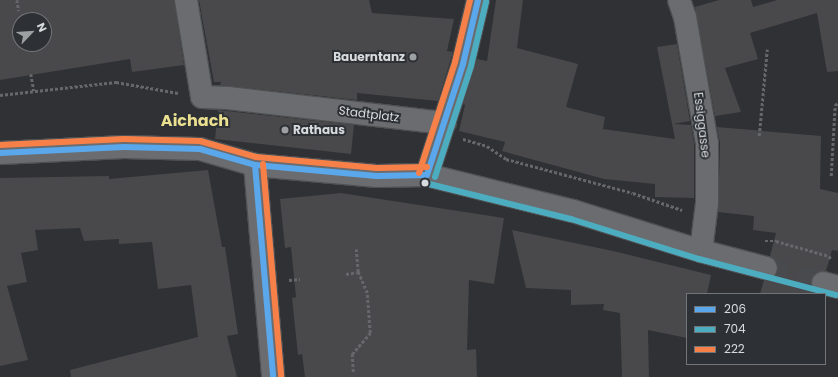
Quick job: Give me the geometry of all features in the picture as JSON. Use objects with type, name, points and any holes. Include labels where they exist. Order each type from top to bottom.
[{"type":"street","points":[[186,0],[202,97]]},
{"type":"street","points":[[427,175],[443,128],[478,0]]},
{"type":"street","name":"Essiggasse","points":[[679,0],[685,17],[707,143],[706,213],[701,251]]},
{"type":"street","name":"Stadtplatz","points":[[202,97],[443,128]]},
{"type":"street","points":[[0,153],[124,147],[200,149],[255,165],[377,176],[427,175],[573,211],[701,251],[766,268]]},
{"type":"street","points":[[255,165],[273,377]]},
{"type":"path","points":[[17,0],[20,11]]},
{"type":"path","points":[[759,136],[767,49]]},
{"type":"path","points":[[31,74],[34,91]]},
{"type":"path","points":[[0,95],[116,82],[202,97]]},
{"type":"path","points":[[831,176],[836,105],[838,103]]},
{"type":"path","points":[[443,128],[487,146],[506,159],[633,193],[676,209],[706,213]]},
{"type":"path","points":[[737,260],[756,242],[776,241],[829,256],[834,265]]},
{"type":"path","points":[[353,372],[352,354],[370,333],[366,294],[358,272],[356,249]]},
{"type":"path","points":[[346,274],[358,272]]},
{"type":"building","points":[[0,0],[174,0],[184,65],[132,72],[130,59],[0,80]]},
{"type":"building","points":[[199,0],[369,0],[372,13],[454,19],[447,51],[453,52],[438,101],[357,93],[357,100],[220,85],[221,82],[214,82]]},
{"type":"building","points":[[496,0],[523,0],[517,48],[578,64],[566,107],[605,117],[603,129],[675,139],[657,47],[677,44],[690,121],[673,124],[691,125],[694,144],[694,198],[655,197],[655,184],[604,179],[502,151],[505,142],[459,131],[465,105],[463,104],[477,59],[487,61]]},
{"type":"building","points":[[719,0],[751,0],[753,7],[777,0],[838,0],[838,71],[827,72],[817,13],[750,33],[758,59],[725,68],[741,112],[715,116],[695,7]]},
{"type":"building","name":"Rathaus","points":[[218,110],[354,125],[351,154],[215,139]]},
{"type":"building","points":[[717,127],[821,136],[820,189],[838,193],[838,251],[832,250],[826,271],[819,271],[811,279],[811,287],[817,293],[760,293],[764,280],[775,277],[778,272],[778,264],[770,256],[776,233],[753,230],[754,216],[718,212],[720,143]]},
{"type":"building","points":[[208,170],[222,247],[225,247],[238,334],[227,336],[237,377],[71,377],[70,370],[198,337],[191,285],[158,289],[152,242],[119,244],[119,239],[84,241],[80,228],[35,230],[38,250],[21,253],[27,282],[7,286],[28,360],[0,366],[0,178],[109,176],[109,179]]},
{"type":"building","points":[[341,193],[504,218],[494,284],[469,280],[467,350],[476,349],[477,377],[305,377],[302,354],[298,355],[292,298],[296,297],[291,247],[285,248],[280,199]]},
{"type":"building","points":[[512,230],[613,251],[711,275],[707,293],[686,293],[686,338],[648,330],[649,377],[622,377],[620,313],[603,310],[604,304],[571,305],[571,290],[526,288]]},
{"type":"tunnel","points":[[766,268],[823,283]]},
{"type":"transit line","name":"222","points":[[419,173],[455,62],[470,0]]},
{"type":"transit line","name":"206","points":[[427,175],[463,64],[478,0]]},
{"type":"transit line","name":"704","points":[[435,177],[471,66],[486,2]]},
{"type":"transit line","name":"222","points":[[0,145],[124,139],[200,141],[256,157],[377,168],[427,167]]},
{"type":"transit line","name":"206","points":[[0,153],[124,147],[200,149],[255,165],[377,176],[427,175]]},
{"type":"transit line","name":"222","points":[[263,164],[281,376]]},
{"type":"transit line","name":"206","points":[[255,165],[273,377]]},
{"type":"transit line","name":"704","points":[[425,183],[571,219],[699,259],[836,295]]},
{"type":"place","name":"Bauerntanz","points":[[413,57]]},
{"type":"place","name":"Rathaus","points":[[285,130]]},
{"type":"district","name":"Aichach","points":[[195,121]]}]
